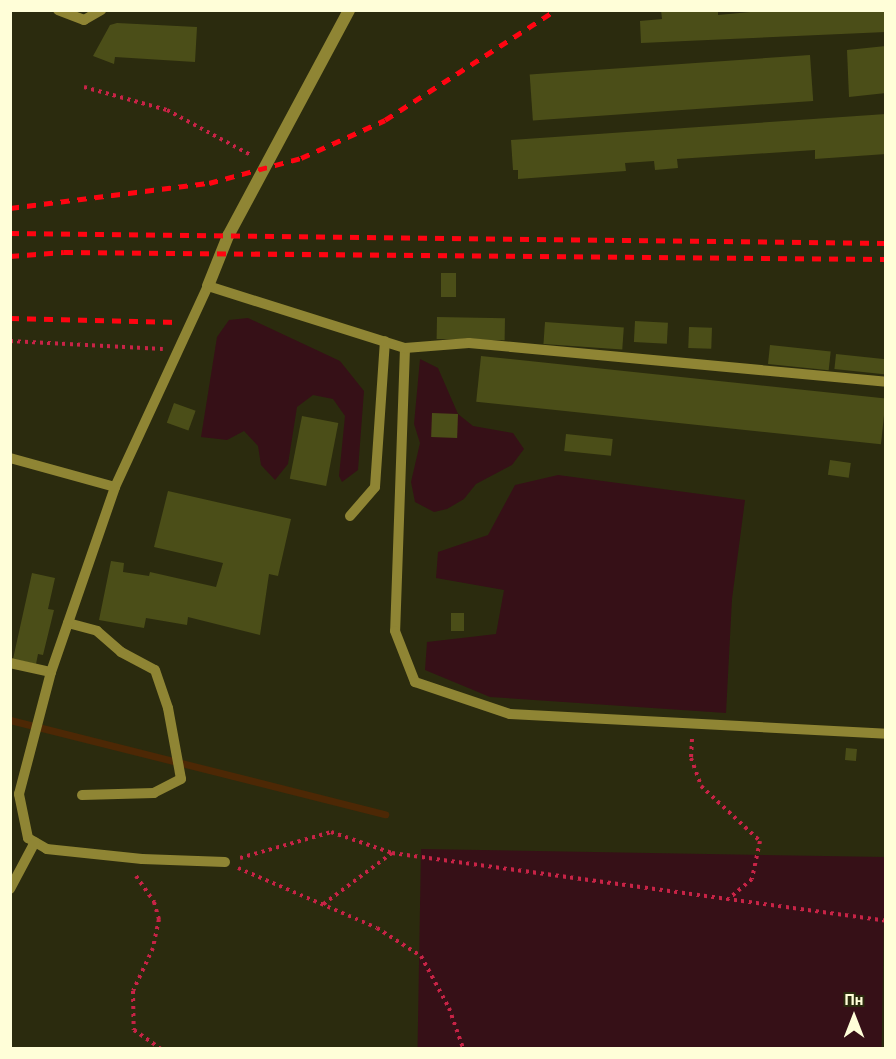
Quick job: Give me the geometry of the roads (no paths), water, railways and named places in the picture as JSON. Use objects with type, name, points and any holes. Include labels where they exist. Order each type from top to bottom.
[{"type":"street","points":[[208,286],[219,254],[349,10]]},
{"type":"lane","points":[[58,10],[84,20],[101,10]]},
{"type":"lane","points":[[225,862],[131,858],[47,849],[28,837],[20,794],[51,672],[115,487],[208,286],[405,348],[469,343],[885,382]]},
{"type":"lane","points":[[350,516],[375,487],[385,341]]},
{"type":"lane","points":[[405,348],[395,631],[415,682],[510,714],[885,734]]},
{"type":"lane","points":[[10,458],[115,487]]},
{"type":"lane","points":[[68,623],[97,631],[121,652],[155,670],[168,708],[182,779],[154,793],[82,795]]},
{"type":"lane","points":[[10,663],[51,672]]},
{"type":"lane","points":[[10,889],[35,842]]},
{"type":"waterway","points":[[10,720],[385,814]]},
{"type":"railway","points":[[10,208],[209,183],[301,158],[385,120],[556,10]]},
{"type":"railway","points":[[10,233],[886,243]]},
{"type":"railway","points":[[10,256],[64,252],[886,259]]},
{"type":"railway","points":[[10,318],[178,322]]}]
